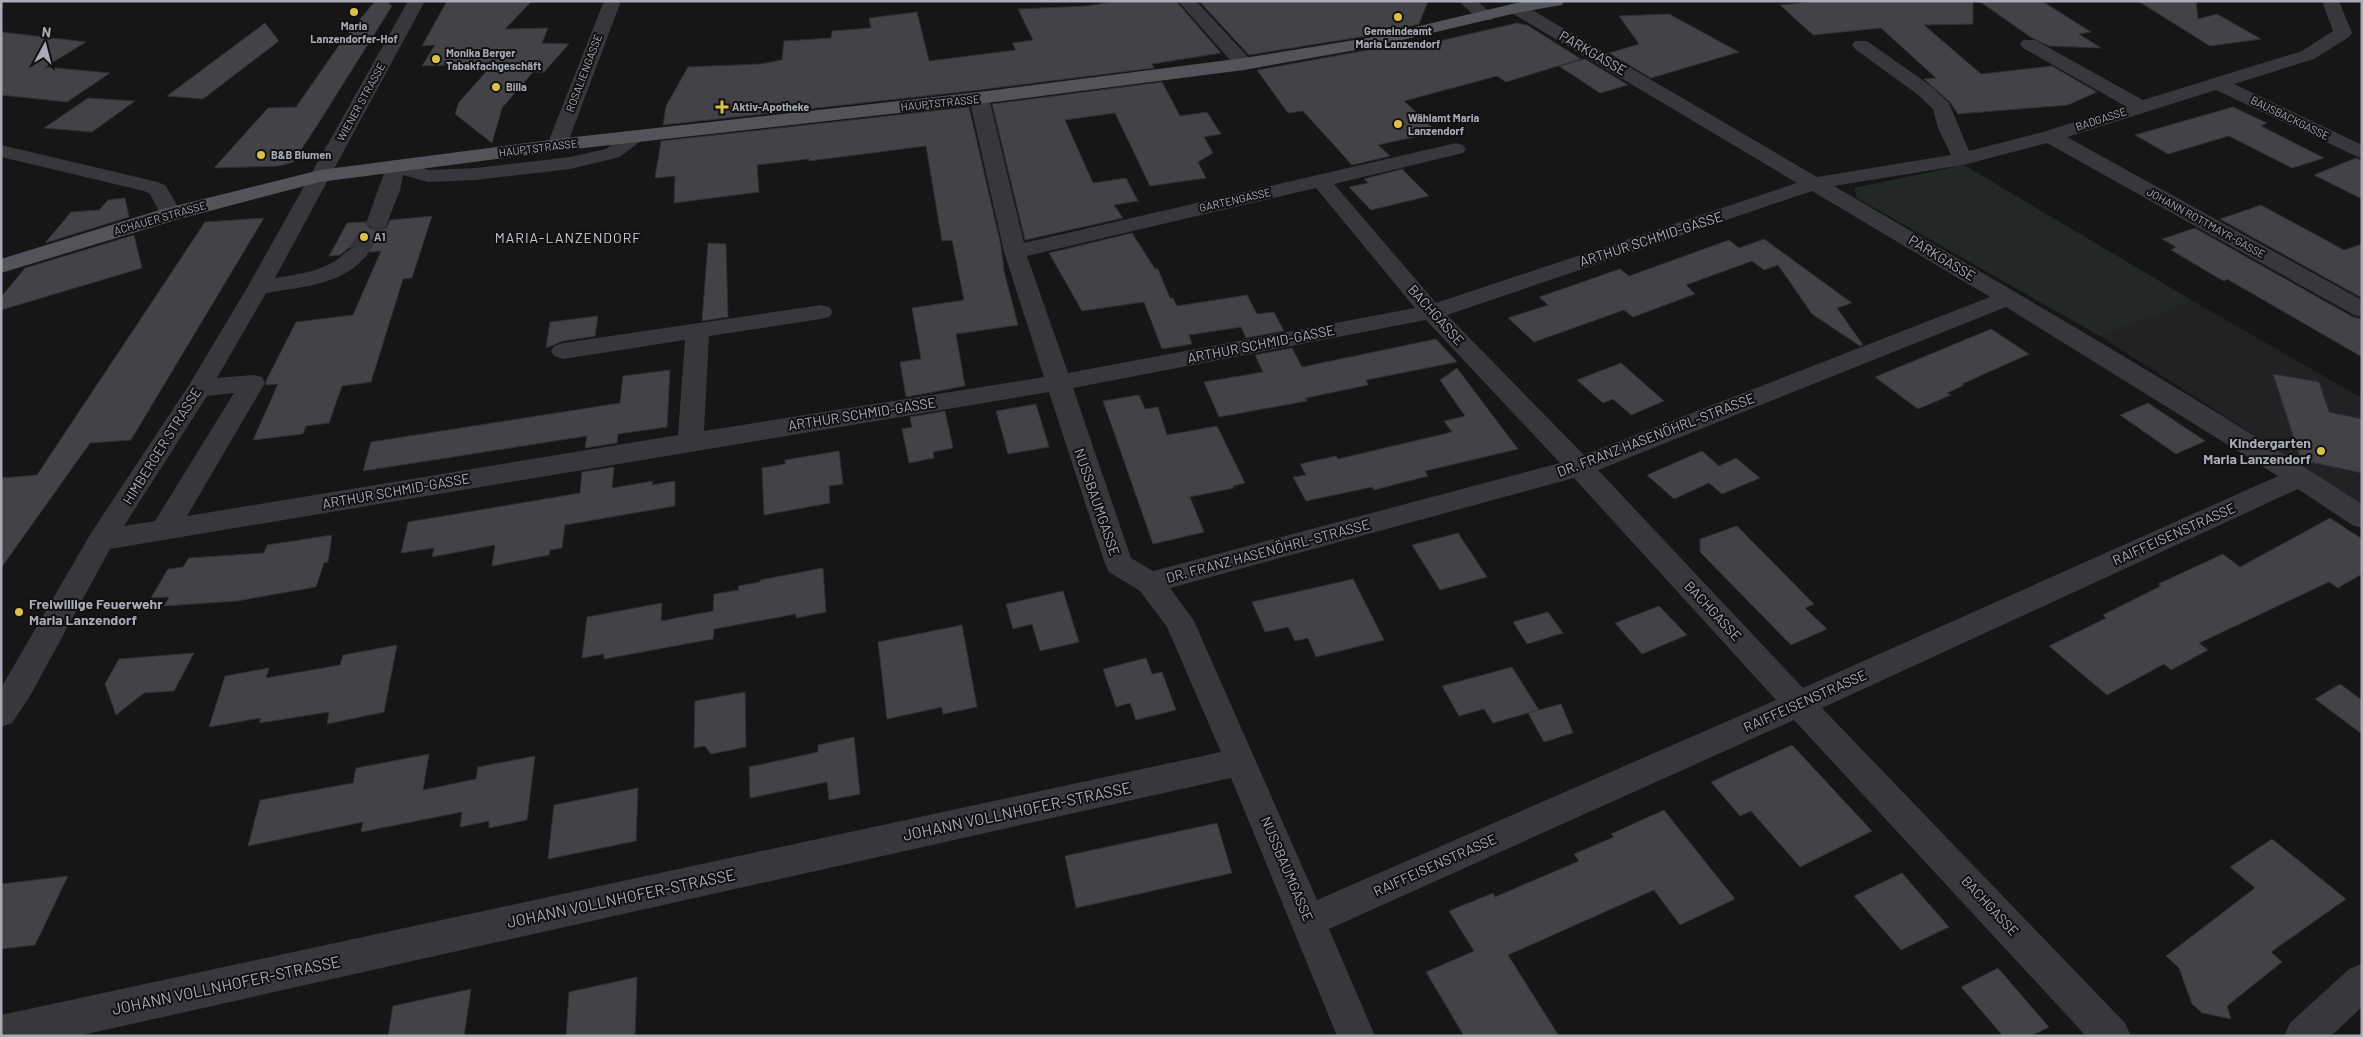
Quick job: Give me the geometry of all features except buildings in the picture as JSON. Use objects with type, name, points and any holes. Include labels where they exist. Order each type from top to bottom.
[{"type":"main road","name":"HAUPTSTRASSE","points":[[320,176],[556,145],[979,98],[1244,64],[1373,42],[1516,8],[1556,1]]},
{"type":"main road","name":"ACHAUER STRASSE","points":[[1,266],[171,214],[320,176]]},
{"type":"street","name":"WIENER STRASSE","points":[[320,176],[417,1]]},
{"type":"street","name":"ROSALIENGASSE","points":[[556,145],[613,1]]},
{"type":"street","points":[[1186,1],[1244,64]]},
{"type":"street","points":[[1466,1],[1486,16]]},
{"type":"street","points":[[2330,1],[2343,33],[2362,38]]},
{"type":"street","name":"PARKGASSE","points":[[1516,8],[1816,183],[2008,298],[2300,477],[2362,518]]},
{"type":"street","name":"BADGASSE","points":[[1816,183],[1963,159],[2050,136],[2139,106],[2219,84],[2308,55],[2343,33]]},
{"type":"street","points":[[2029,44],[2139,106]]},
{"type":"street","points":[[1862,45],[1924,90],[1942,107],[1948,128],[1963,159]]},
{"type":"street","name":"BAUSBACKGASSE","points":[[2219,84],[2362,154]]},
{"type":"street","name":"NUSSBAUMGASSE","points":[[979,98],[1015,252],[1057,383],[1119,564],[1150,583],[1179,621],[1309,921],[1356,1036]]},
{"type":"street","name":"JOHANN ROTTMAYR-GASSE","points":[[2050,136],[2362,310]]},
{"type":"street","points":[[378,221],[390,190],[394,166],[428,176],[476,174],[570,163],[613,153],[636,137]]},
{"type":"street","name":"GARTENGASSE","points":[[1015,252],[1456,149]]},
{"type":"street","points":[[1,151],[151,186],[159,190],[171,214]]},
{"type":"street","name":"HIMBERGER STRASSE","points":[[1,714],[19,687],[102,540],[199,388],[258,288],[320,176]]},
{"type":"street","name":"BACHGASSE","points":[[1320,180],[1431,312],[1580,467],[2112,1036]]},
{"type":"street","name":"ARTHUR SCHMID-GASSE","points":[[102,540],[1057,383],[1431,312],[1816,183]]},
{"type":"street","points":[[258,288],[330,273],[352,262],[358,253]]},
{"type":"street","name":"DR. FRANZ HASENÖHRL-STRASSE","points":[[1150,583],[1580,467],[2008,298]]},
{"type":"street","points":[[562,351],[822,312]]},
{"type":"street","points":[[690,442],[697,332]]},
{"type":"street","points":[[164,530],[253,383],[199,388]]},
{"type":"street","name":"RAIFFEISENSTRASSE","points":[[1309,921],[1800,704],[2300,477]]},
{"type":"street","name":"JOHANN VOLLNHOFER-STRASSE","points":[[1,1034],[1241,762]]},
{"type":"street","points":[[2303,1036],[2362,982]]},
{"type":"shaded area","points":[[1964,165],[2193,301],[2100,336],[1857,198],[1854,188]]},
{"type":"shaded area","name":"Kindergarten Maria Lanzendorf","points":[[2193,301],[2362,398],[2362,504],[2100,336]]},
{"type":"tunnel","points":[[357,253],[378,221]]},
{"type":"place","name":"Maria Lanzendorfer-Hof","points":[[354,12]]},
{"type":"place","name":"Gemeindeamt Maria Lanzendorf","points":[[1398,17]]},
{"type":"place","name":"Monika Berger Tabakfachgeschäft","points":[[436,59]]},
{"type":"place","name":"Billa","points":[[496,87]]},
{"type":"place","name":"Aktiv-Apotheke","points":[[722,107]]},
{"type":"place","name":"Wählamt Maria Lanzendorf","points":[[1398,124]]},
{"type":"place","name":"B&B Blumen","points":[[261,155]]},
{"type":"place","name":"A1","points":[[364,237]]},
{"type":"place","name":"Kindergarten Maria Lanzendorf","points":[[2321,451]]},
{"type":"place","name":"Freiwillige Feuerwehr Maria Lanzendorf","points":[[19,612]]},
{"type":"district","name":"MARIA-LANZENDORF","points":[[568,238]]}]
